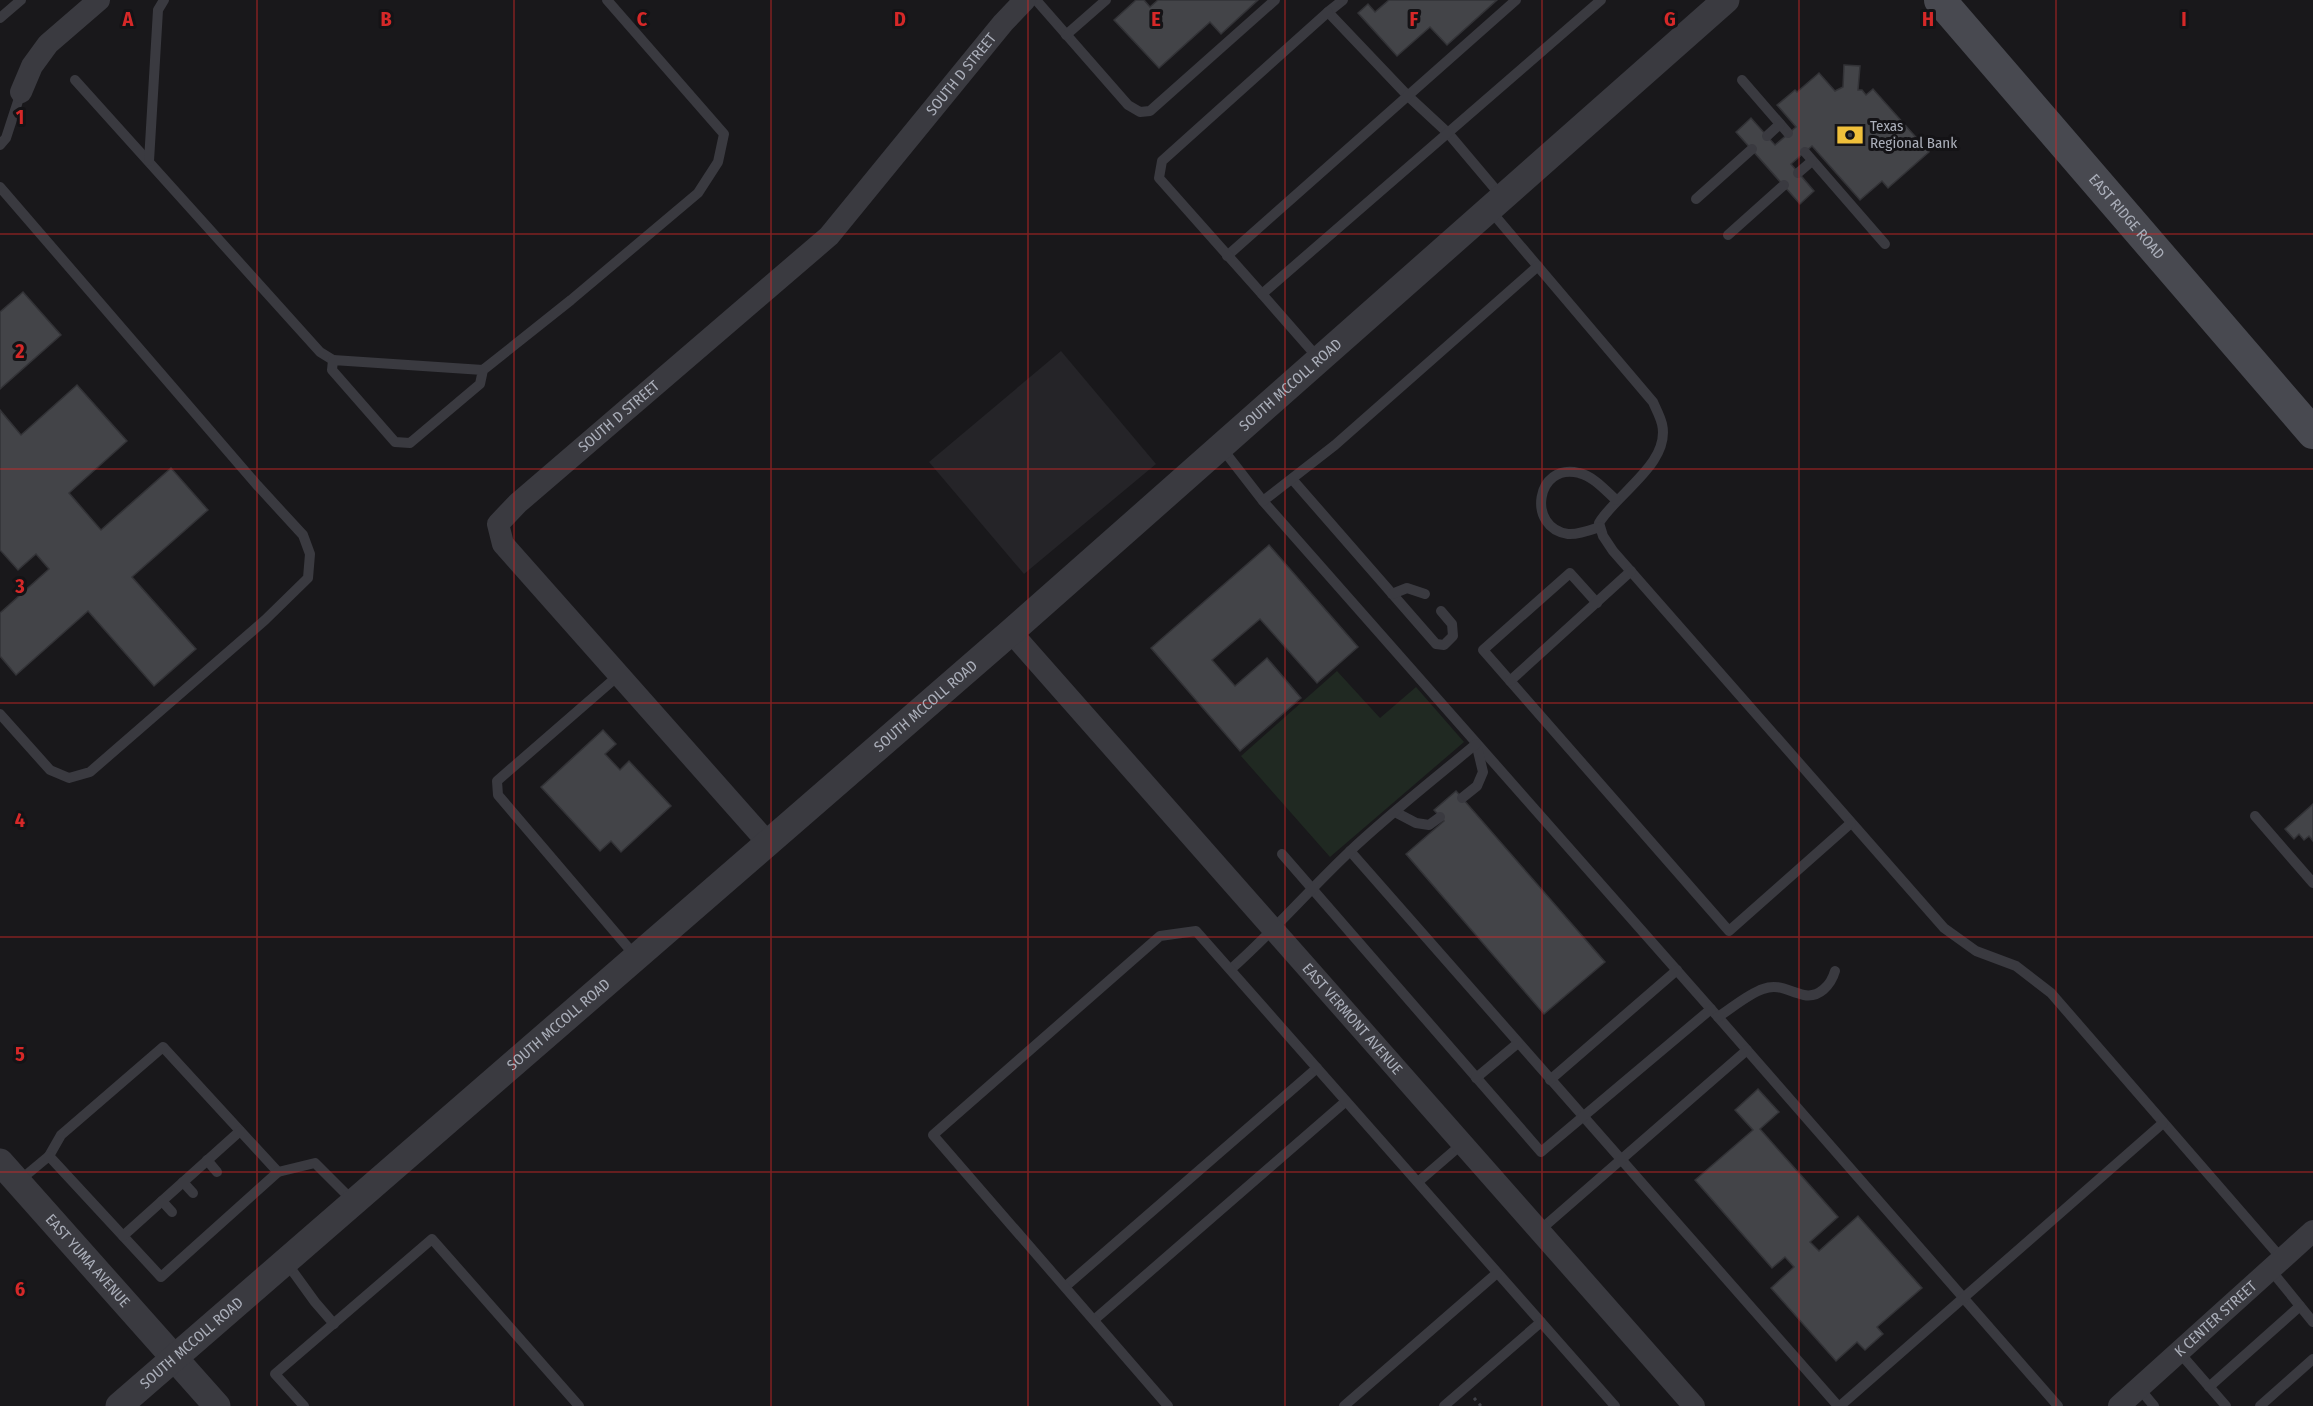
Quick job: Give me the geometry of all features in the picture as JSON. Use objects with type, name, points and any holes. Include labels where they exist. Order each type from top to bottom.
[{"type":"main road","name":"EAST RIDGE ROAD","points":[[1940,0],[2313,433]]},
{"type":"street","points":[[21,92],[32,66],[48,44],[99,0]]},
{"type":"street","name":"SOUTH D STREET","points":[[768,843],[503,544],[498,524],[518,503],[829,236],[1003,23],[1025,0]]},
{"type":"street","name":"SOUTH MCCOLL ROAD","points":[[119,1406],[176,1359],[1011,632],[1496,204],[1716,3]]},
{"type":"street","name":"EAST VERMONT AVENUE","points":[[1011,632],[1691,1405]]},
{"type":"street","name":"EAST YUMA AVENUE","points":[[0,1162],[218,1406]]},
{"type":"street","name":"K CENTER STREET","points":[[2119,1406],[2313,1231]]},
{"type":"lane","points":[[0,18],[21,0]]},
{"type":"lane","points":[[149,161],[158,10],[164,0]]},
{"type":"lane","points":[[333,360],[332,370],[395,442],[410,442],[480,384],[483,370],[572,300],[699,193],[718,162],[724,134],[607,0]]},
{"type":"lane","points":[[1036,0],[1128,105],[1140,112],[1150,111],[1275,0]]},
{"type":"lane","points":[[1066,35],[1106,0]]},
{"type":"lane","points":[[1319,359],[1159,178],[1162,161],[1343,0]]},
{"type":"lane","points":[[1227,256],[1516,0]]},
{"type":"lane","points":[[1262,294],[1601,0]]},
{"type":"lane","points":[[1328,12],[1407,95],[1448,133],[1538,266],[1653,402],[1662,423],[1663,438],[1658,453],[1649,468],[1607,509],[1599,523],[1602,536],[1944,928],[1976,951],[2016,966],[2051,993],[2163,1123],[2276,1264],[2300,1306],[2313,1322]]},
{"type":"lane","points":[[75,80],[320,352],[333,360],[483,370]]},
{"type":"lane","points":[[1742,81],[1788,133]]},
{"type":"lane","points":[[0,145],[6,138],[21,92]]},
{"type":"lane","points":[[1767,136],[1780,124]]},
{"type":"lane","points":[[1696,199],[1752,150]]},
{"type":"lane","points":[[1798,173],[1808,156],[1885,244]]},
{"type":"lane","points":[[1728,235],[1784,185]]},
{"type":"lane","points":[[0,187],[257,485],[303,535],[310,554],[308,578],[291,595],[90,772],[69,778],[50,770],[0,714]]},
{"type":"lane","points":[[1263,501],[1335,446],[1538,266]]},
{"type":"lane","points":[[1221,447],[1263,501],[2058,1406]]},
{"type":"lane","points":[[1600,527],[1568,534],[1552,527],[1542,514],[1540,498],[1545,485],[1554,476],[1566,472],[1581,473],[1616,500]]},
{"type":"lane","points":[[1292,478],[1436,644],[1444,645],[1453,636],[1452,624],[1441,611]]},
{"type":"lane","points":[[1510,681],[1631,571]]},
{"type":"lane","points":[[1597,603],[1570,573],[1483,650],[1729,931],[1851,823]]},
{"type":"lane","points":[[1392,594],[1407,588],[1425,594]]},
{"type":"lane","points":[[619,675],[497,781],[498,795],[637,958]]},
{"type":"lane","points":[[1462,798],[1476,786],[1483,772],[1476,744]]},
{"type":"lane","points":[[1231,969],[1254,949],[1272,928],[1350,851],[1476,744]]},
{"type":"lane","points":[[1395,812],[1416,823],[1429,825],[1440,817]]},
{"type":"lane","points":[[2255,816],[2313,883]]},
{"type":"lane","points":[[1350,851],[1621,1162],[1839,1406],[2163,1123]]},
{"type":"lane","points":[[1282,854],[1541,1152],[1715,1013],[1762,989],[1776,986],[1805,996],[1818,993],[1828,986],[1835,971]]},
{"type":"lane","points":[[1168,1406],[933,1135],[1160,936],[1196,931],[1615,1406]]},
{"type":"lane","points":[[1550,1080],[1677,970]]},
{"type":"lane","points":[[1476,1077],[1518,1043]]},
{"type":"lane","points":[[18,1182],[49,1156],[61,1135],[163,1047],[278,1172]]},
{"type":"lane","points":[[1539,1231],[1747,1050]]},
{"type":"lane","points":[[1066,1286],[1317,1068]]},
{"type":"lane","points":[[1094,1320],[1345,1102]]},
{"type":"lane","points":[[123,1236],[240,1131]]},
{"type":"lane","points":[[1418,1182],[1462,1144]]},
{"type":"lane","points":[[49,1156],[161,1277],[199,1243],[217,1220],[240,1198],[278,1172],[315,1163],[355,1203]]},
{"type":"lane","points":[[207,1160],[217,1172]]},
{"type":"lane","points":[[183,1182],[193,1193]]},
{"type":"lane","points":[[162,1201],[172,1212]]},
{"type":"lane","points":[[192,1234],[199,1243]]},
{"type":"lane","points":[[304,1406],[276,1374],[432,1239],[579,1406]]},
{"type":"lane","points":[[286,1262],[334,1324]]},
{"type":"lane","points":[[1344,1406],[1497,1273]]},
{"type":"lane","points":[[2210,1387],[2300,1306]]},
{"type":"lane","points":[[1444,1406],[1541,1322]]},
{"type":"lane","points":[[2179,1352],[2226,1406]]},
{"type":"lane","points":[[2260,1406],[2313,1359]]},
{"type":"lane","points":[[2139,1388],[2154,1406]]},
{"type":"shaded area","points":[[1061,351],[1156,464],[1024,574],[929,462]]},
{"type":"shaded area","points":[[1337,671],[1380,718],[1416,687],[1464,742],[1330,857],[1241,756]]},
{"type":"building","points":[[1136,0],[1144,0],[1150,7],[1158,0],[1258,0],[1221,34],[1210,22],[1159,68],[1114,20]]},
{"type":"building","points":[[1389,0],[1497,0],[1447,45],[1430,27],[1397,56],[1358,13],[1368,4],[1375,12]]},
{"type":"building","name":"Texas Regional Bank","points":[[1844,65],[1860,66],[1858,90],[1862,90],[1866,95],[1873,89],[1929,152],[1888,188],[1882,181],[1860,200],[1812,146],[1791,164],[1814,191],[1800,204],[1736,132],[1751,118],[1775,145],[1796,127],[1777,105],[1819,73],[1835,91],[1843,87]]},
{"type":"building","points":[[23,292],[61,335],[0,389],[0,312]]},
{"type":"building","points":[[77,385],[127,441],[69,493],[101,530],[171,468],[208,510],[132,577],[196,649],[154,686],[88,611],[16,675],[0,656],[0,613],[49,569],[36,554],[18,570],[0,550],[0,410],[21,435]]},
{"type":"building","points":[[1269,545],[1358,647],[1317,683],[1260,619],[1212,660],[1235,686],[1267,658],[1301,698],[1240,751],[1151,648]]},
{"type":"building","points":[[603,730],[616,744],[605,754],[620,770],[629,761],[671,806],[621,852],[611,841],[600,851],[541,787]]},
{"type":"building","points":[[1456,791],[1605,962],[1544,1014],[1406,854],[1444,821],[1434,810]]},
{"type":"building","points":[[2313,804],[2313,841],[2309,836],[2304,840],[2299,834],[2294,839],[2285,829]]},
{"type":"building","points":[[1758,1089],[1779,1112],[1760,1129],[1838,1217],[1810,1242],[1819,1251],[1858,1216],[1922,1288],[1877,1327],[1883,1334],[1865,1350],[1857,1342],[1836,1361],[1771,1288],[1794,1267],[1785,1257],[1772,1268],[1695,1180],[1753,1130],[1735,1110]]},
{"type":"place","name":"Texas Regional Bank","points":[[1850,135]]}]
